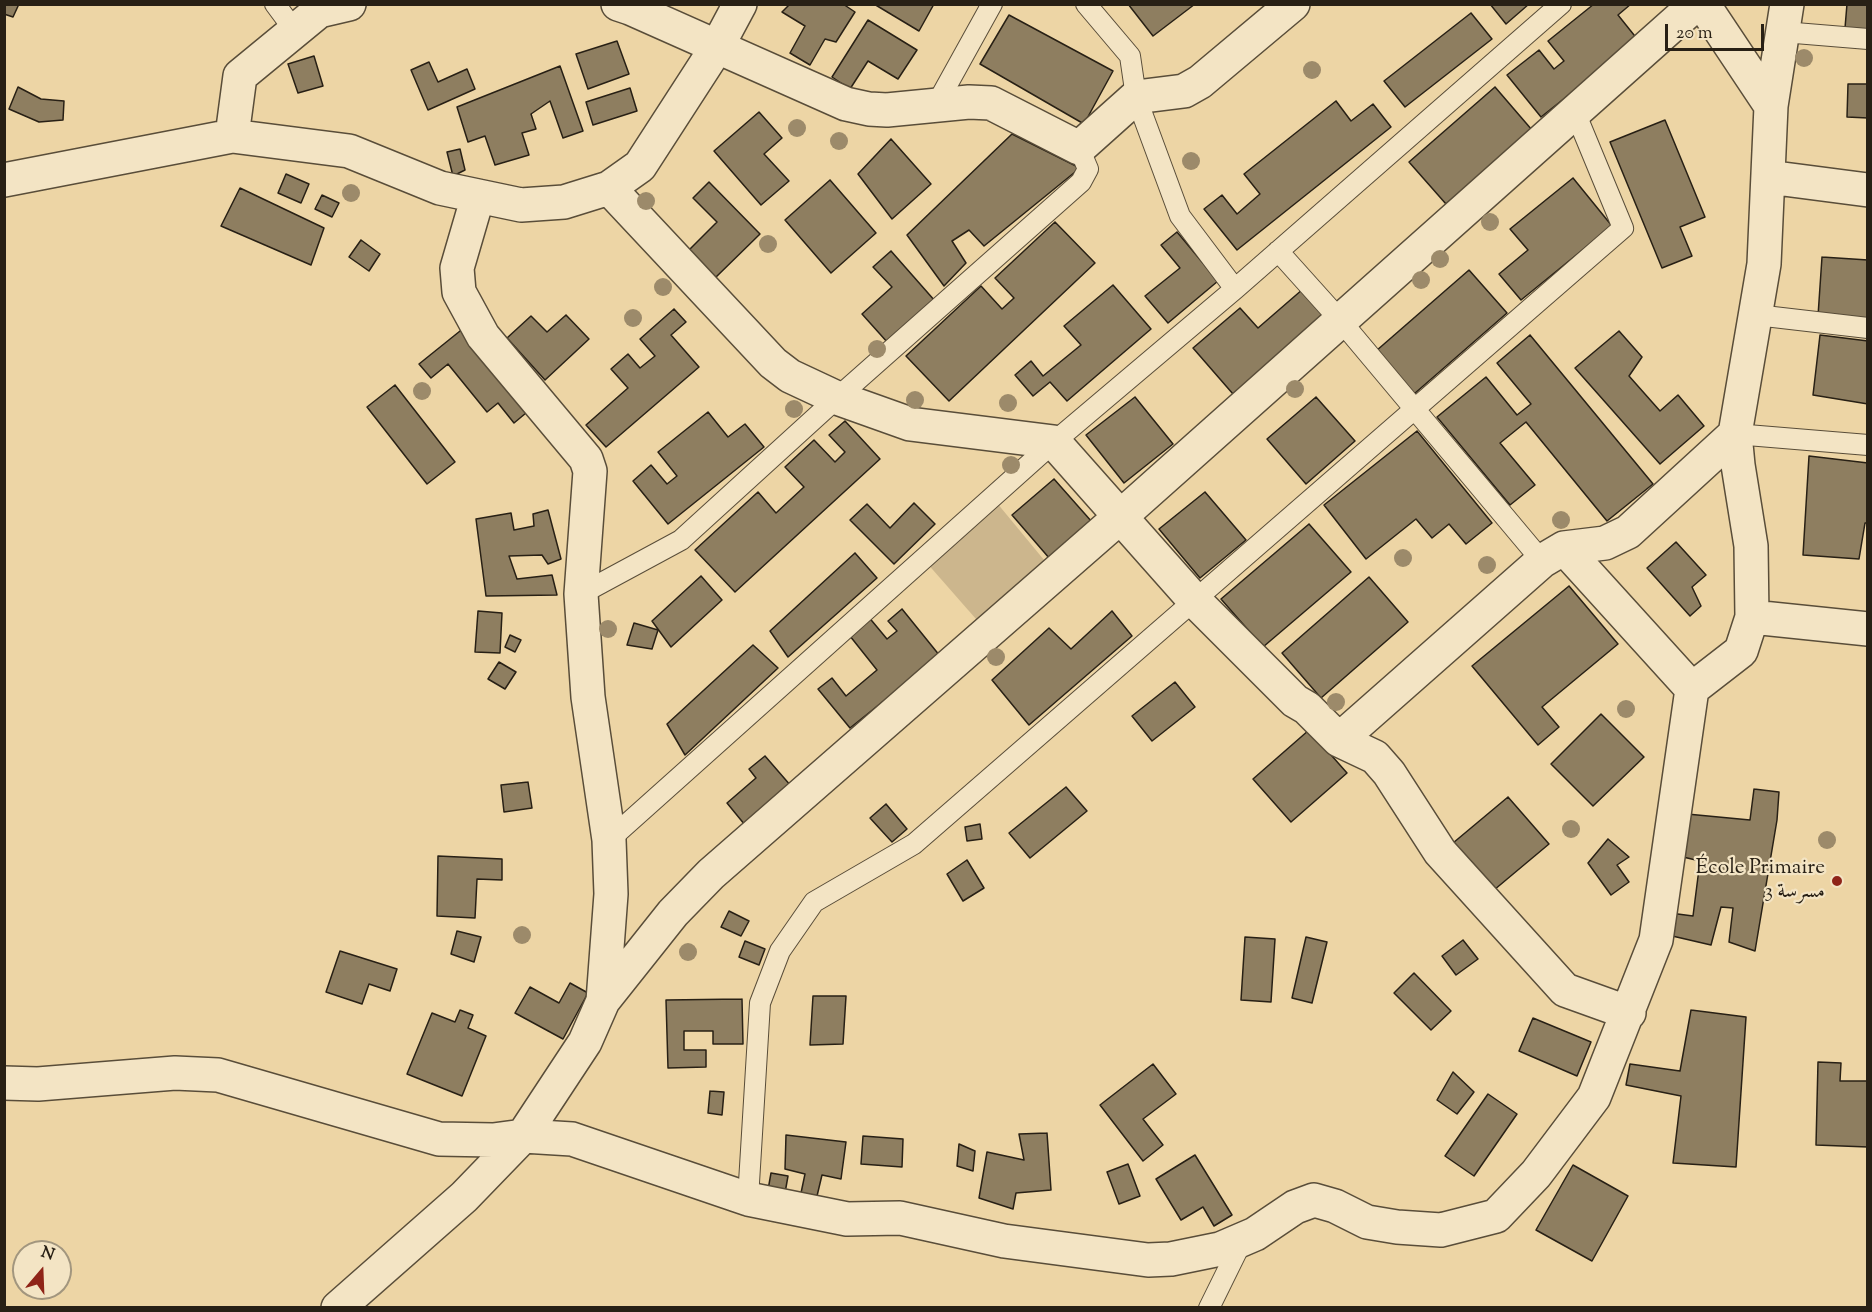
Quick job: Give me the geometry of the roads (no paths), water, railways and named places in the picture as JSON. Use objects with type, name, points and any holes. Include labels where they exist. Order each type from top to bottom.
[{"type":"street","points":[[232,136],[240,76],[319,11],[349,4]]},
{"type":"street","points":[[618,4],[846,104],[887,110],[969,102],[991,103],[1079,148],[1136,97],[1184,90],[1200,82],[1293,4]]},
{"type":"street","points":[[4,180],[232,136],[349,151],[425,183],[521,205],[564,202],[609,188],[640,166],[717,47],[740,4]]},
{"type":"street","points":[[338,1308],[464,1197],[524,1136],[585,1042],[603,1001],[673,913],[711,873],[1120,517],[1696,4]]},
{"type":"street","points":[[1703,4],[1771,106]]},
{"type":"street","points":[[4,1083],[38,1084],[175,1073],[218,1075],[439,1139],[493,1140],[524,1136],[572,1139],[748,1199],[847,1220],[900,1218],[1004,1241],[1149,1260],[1171,1259],[1214,1251],[1255,1234],[1295,1207],[1314,1200],[1335,1206],[1366,1222],[1397,1227],[1441,1230],[1497,1216],[1536,1174],[1594,1096],[1629,1013],[1656,939],[1692,689],[1741,651],[1752,617],[1751,546],[1735,434],[1764,264],[1771,106],[1785,18]]},
{"type":"street","points":[[1768,177],[1868,190]]},
{"type":"street","points":[[609,188],[780,370],[837,398],[910,424],[1054,442],[1194,602],[1294,701],[1307,708],[1339,740],[1375,757],[1389,773],[1440,852],[1564,990],[1629,1013]]},
{"type":"street","points":[[478,196],[457,268],[459,292],[483,336],[586,459],[590,471],[591,483],[581,594],[588,697],[609,840],[610,894],[603,1001]]},
{"type":"street","points":[[1339,740],[1553,554],[1605,543],[1628,532],[1735,434]]},
{"type":"street","points":[[1553,554],[1692,689]]},
{"type":"street","points":[[1752,617],[1868,629]]},
{"type":"lane","points":[[274,4],[295,31]]},
{"type":"lane","points":[[936,105],[992,4]]},
{"type":"lane","points":[[1086,4],[1130,56],[1136,97],[1180,216],[1235,289]]},
{"type":"lane","points":[[609,840],[1054,442],[1235,289],[1561,4]]},
{"type":"lane","points":[[1785,18],[1868,39]]},
{"type":"lane","points":[[748,1199],[760,1003],[780,951],[814,902],[914,844],[1623,228],[1575,112]]},
{"type":"lane","points":[[581,594],[681,540],[837,398],[1082,182],[1088,169],[1079,148]]},
{"type":"lane","points":[[1278,251],[1340,320],[1414,411],[1553,554]]},
{"type":"lane","points":[[1756,315],[1868,328]]},
{"type":"lane","points":[[1735,434],[1868,445]]},
{"type":"lane","points":[[1209,1308],[1243,1239]]},
{"type":"place","name":"École Primaire 3 مسرسة","points":[[1837,881]]}]
